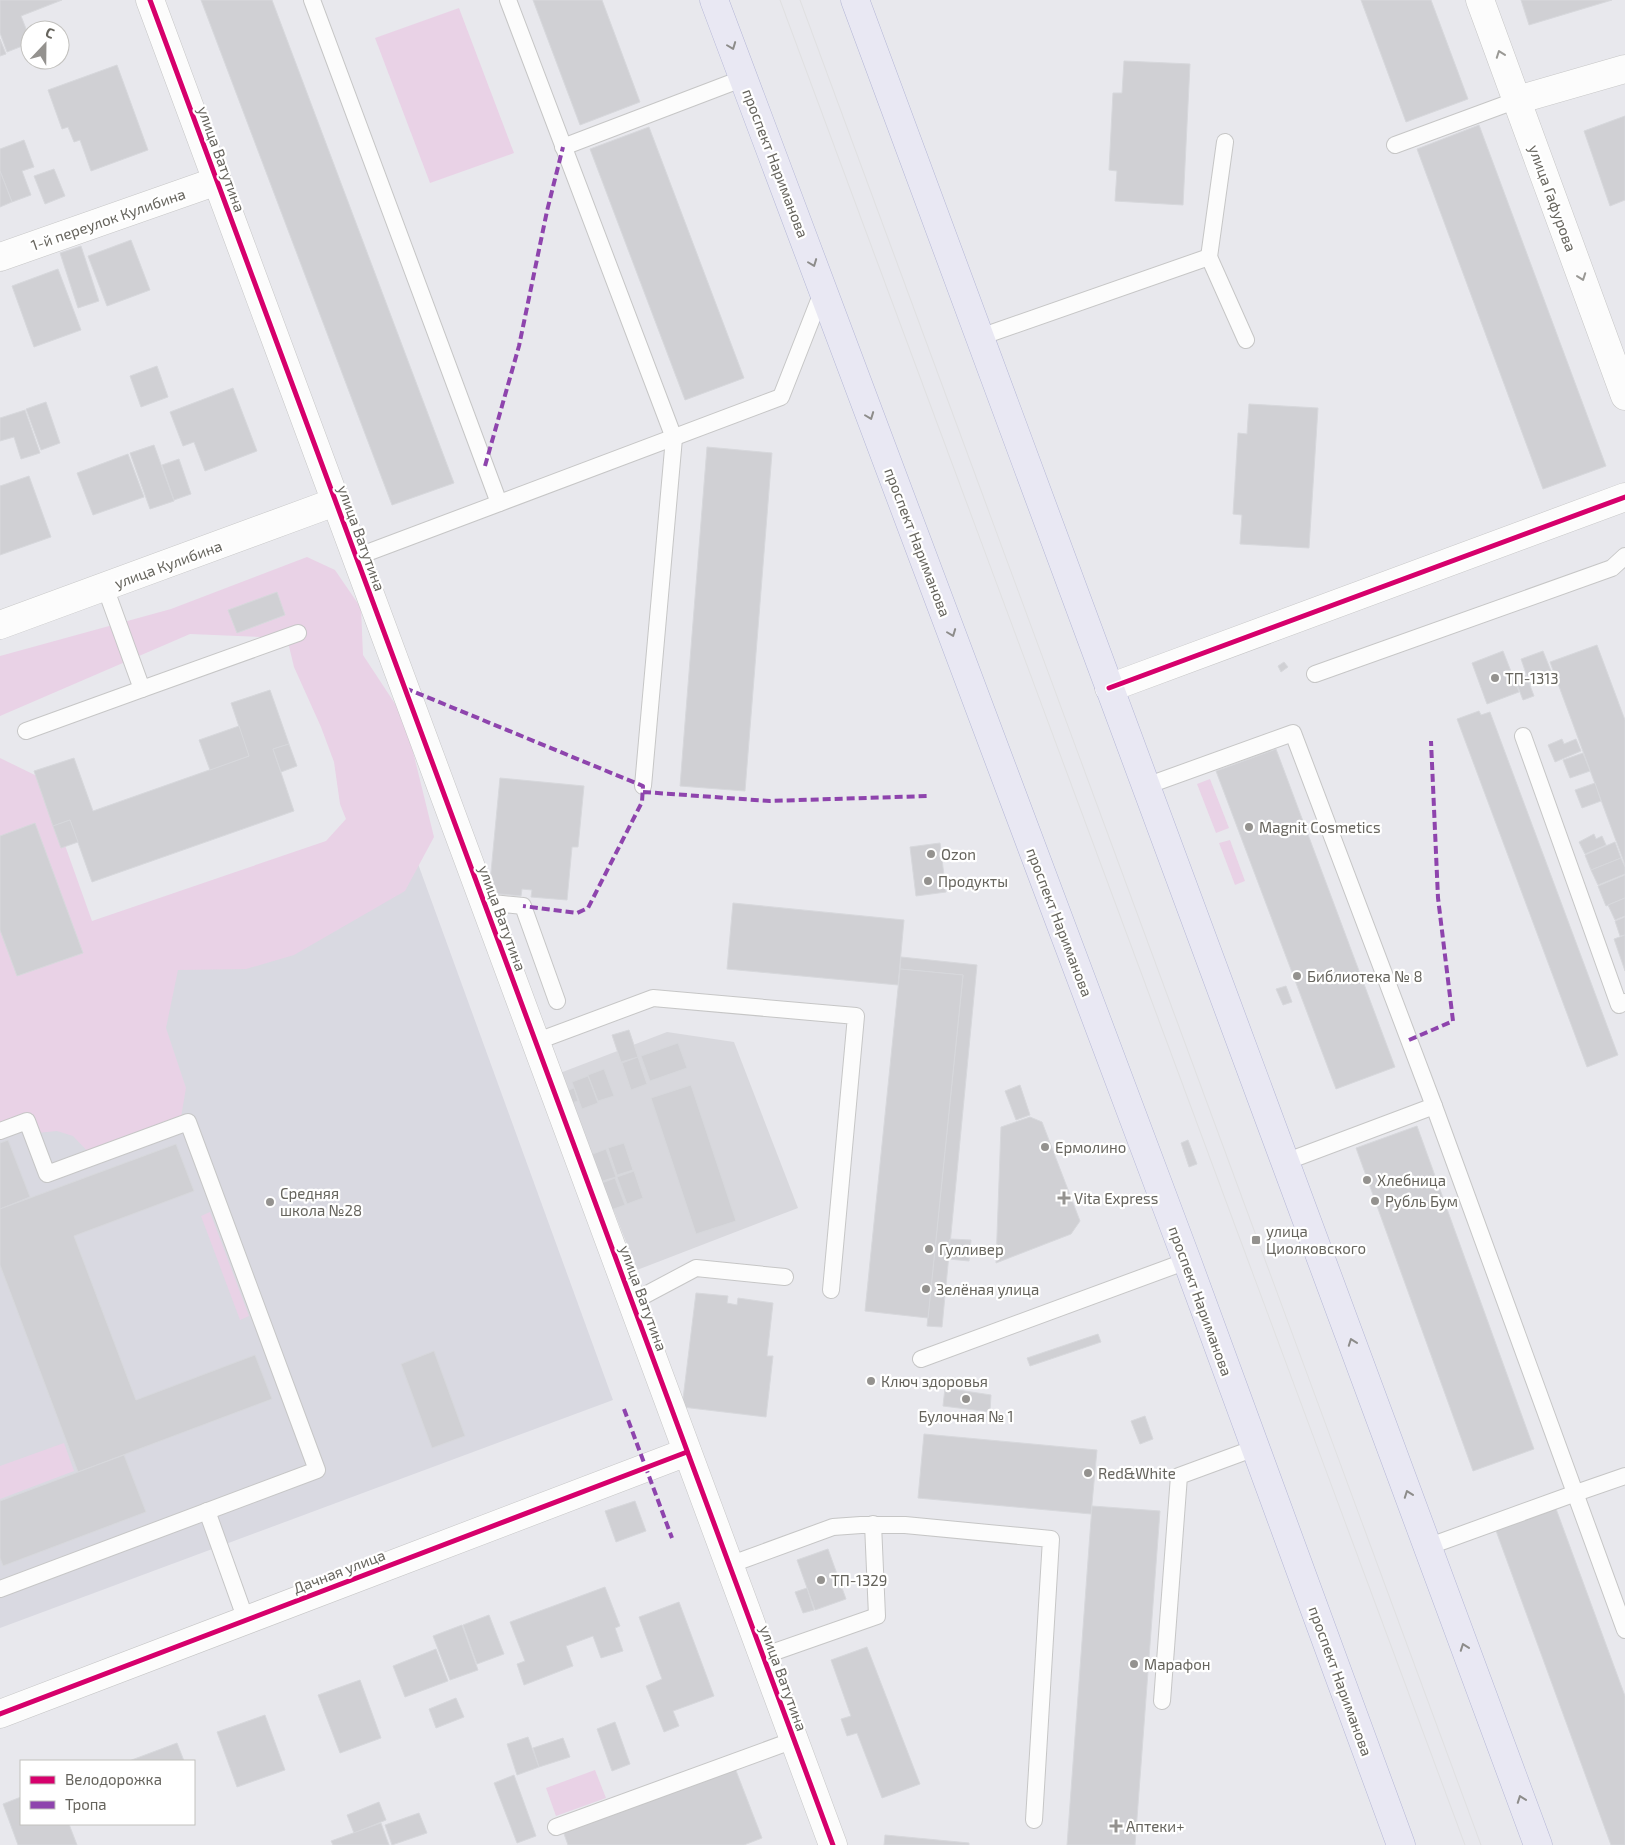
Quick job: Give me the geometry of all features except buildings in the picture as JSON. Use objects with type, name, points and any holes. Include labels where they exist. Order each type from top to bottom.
[{"type":"main road","name":"проспект Нариманова","points":[[714,0],[1187,1261],[1400,1845]]},
{"type":"main road","points":[[855,0],[1108,688],[1538,1845]]},
{"type":"street","name":"улица Ватутина","points":[[150,0],[833,1845]]},
{"type":"street","name":"улица Гафурова","points":[[1480,0],[1625,396]]},
{"type":"street","points":[[1517,100],[1625,69]]},
{"type":"street","name":"1-й переулок Кулибина","points":[[0,257],[217,181]]},
{"type":"street","points":[[1108,688],[1625,497]]},
{"type":"street","name":"улица Кулибина","points":[[0,625],[335,502]]},
{"type":"street","name":"Дачная улица","points":[[0,1714],[687,1452]]},
{"type":"lane","points":[[312,0],[499,503]]},
{"type":"lane","points":[[508,0],[674,438],[643,786]]},
{"type":"lane","points":[[563,147],[744,78]]},
{"type":"lane","points":[[1395,145],[1517,100]]},
{"type":"lane","points":[[1225,142],[1209,257],[1246,340]]},
{"type":"lane","points":[[980,337],[1209,257]]},
{"type":"lane","points":[[356,557],[781,397],[823,290]]},
{"type":"lane","points":[[1315,674],[1612,568],[1625,556]]},
{"type":"lane","points":[[105,587],[142,689]]},
{"type":"lane","points":[[26,731],[298,633]]},
{"type":"lane","points":[[1146,786],[1293,733],[1434,1106],[1625,1630]]},
{"type":"lane","points":[[1523,736],[1619,1005],[1625,1002]]},
{"type":"lane","points":[[484,902],[523,906],[557,1001]]},
{"type":"lane","points":[[535,1042],[654,998],[856,1016],[831,1290]]},
{"type":"lane","points":[[1285,1162],[1434,1106]]},
{"type":"lane","points":[[0,1131],[27,1121],[47,1174],[188,1122],[318,1470],[0,1589]]},
{"type":"lane","points":[[921,1359],[1187,1261]]},
{"type":"lane","points":[[632,1302],[696,1268],[785,1277]]},
{"type":"lane","points":[[1162,1701],[1179,1476],[1255,1448]]},
{"type":"lane","points":[[1428,1547],[1625,1476]]},
{"type":"lane","points":[[207,1511],[246,1620]]},
{"type":"lane","points":[[762,1656],[877,1616],[873,1524]]},
{"type":"lane","points":[[729,1565],[833,1527],[873,1524],[905,1525],[1052,1539],[1034,1820]]},
{"type":"lane","points":[[556,1827],[794,1740]]},
{"type":"shaded area","points":[[459,8],[514,153],[430,183],[375,38]]},
{"type":"shaded area","points":[[307,557],[335,570],[361,608],[363,655],[405,719],[434,837],[405,891],[294,955],[246,969],[178,970],[166,1028],[186,1088],[181,1117],[96,1160],[73,1136],[57,1131],[27,1134],[0,1123],[0,758],[41,778],[92,921],[326,841],[346,819],[340,804],[334,762],[321,727],[294,667],[287,638],[190,634],[0,716],[0,656],[171,609]]},
{"type":"shaded area","points":[[1210,779],[1229,828],[1216,833],[1197,784]]},
{"type":"shaded area","points":[[1230,840],[1245,881],[1235,885],[1219,843]]},
{"type":"shaded area","name":"Средняя школа №28","points":[[413,850],[613,1400],[0,1628],[0,976]]},
{"type":"shaded area","points":[[667,1032],[734,1042],[798,1208],[637,1270],[560,1073]]},
{"type":"shaded area","points":[[210,1212],[249,1316],[240,1320],[201,1216]]},
{"type":"shaded area","points":[[64,1443],[74,1471],[0,1499],[0,1466]]},
{"type":"shaded area","points":[[595,1770],[606,1798],[556,1816],[546,1788]]},
{"type":"tram line","points":[[780,0],[1465,1845]]},
{"type":"tram line","points":[[800,0],[1481,1845]]},
{"type":"marked path","points":[[485,466],[519,346],[547,211],[563,147]]},
{"type":"marked path","points":[[405,688],[643,786],[642,802],[588,908],[577,913],[523,906]]},
{"type":"marked path","points":[[1409,1040],[1453,1021],[1438,898],[1431,741]]},
{"type":"marked path","points":[[643,792],[770,801],[928,796]]},
{"type":"marked path","points":[[624,1409],[672,1538]]},
{"type":"cycle path","points":[[150,0],[833,1845]]},
{"type":"cycle path","points":[[1109,688],[1625,497]]},
{"type":"cycle path","points":[[0,1714],[687,1452]]},
{"type":"place","name":"ТП-1313","points":[[1495,678]]},
{"type":"place","name":"Magnit Cosmetics","points":[[1249,827]]},
{"type":"place","name":"Ozon","points":[[931,854]]},
{"type":"place","name":"Продукты","points":[[928,881]]},
{"type":"place","name":"Библиотека № 8","points":[[1297,976]]},
{"type":"place","name":"Ермолино","points":[[1045,1147]]},
{"type":"place","name":"Хлебница","points":[[1367,1180]]},
{"type":"place","name":"Vita Express","points":[[1064,1198]]},
{"type":"place","name":"Рубль Бум","points":[[1375,1201]]},
{"type":"place","name":"Средняя школа №28","points":[[270,1202]]},
{"type":"place","name":"улица Циолковского","points":[[1256,1240]]},
{"type":"place","name":"Гулливер","points":[[929,1249]]},
{"type":"place","name":"Зелёная улица","points":[[926,1289]]},
{"type":"place","name":"Ключ здоровья","points":[[871,1381]]},
{"type":"place","name":"Булочная № 1","points":[[966,1399]]},
{"type":"place","name":"Red&White","points":[[1088,1473]]},
{"type":"place","name":"ТП-1329","points":[[821,1580]]},
{"type":"place","name":"Марафон","points":[[1134,1664]]},
{"type":"place","name":"Аптеки+","points":[[1116,1826]]}]
